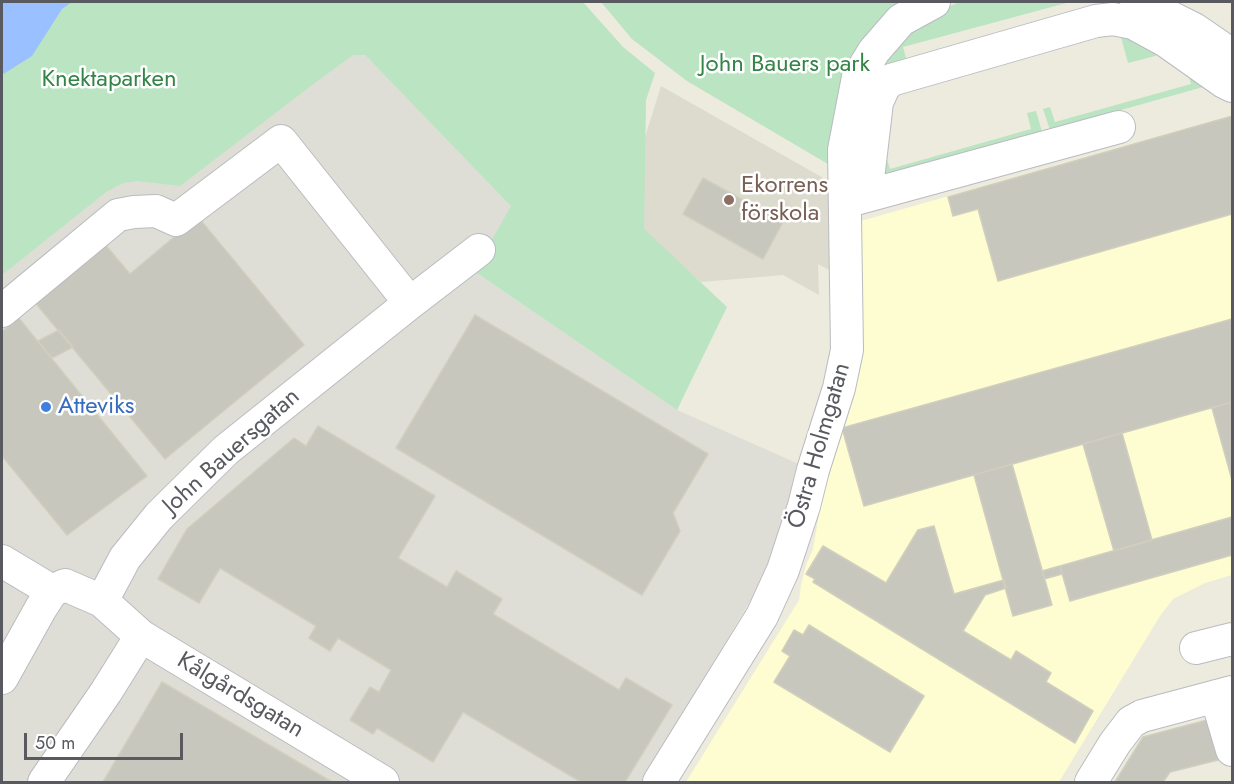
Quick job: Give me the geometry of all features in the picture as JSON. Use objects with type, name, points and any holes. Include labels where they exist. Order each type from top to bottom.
[{"type":"street","name":"Östra Holmgatan","points":[[659,783],[762,616],[783,570],[840,388],[847,350],[856,199],[844,150],[858,77],[874,51],[901,20],[934,2]]},
{"type":"street","points":[[1136,2],[1194,29],[1226,51],[1233,59]]},
{"type":"street","points":[[1119,127],[856,199],[877,102],[884,87],[891,80],[1096,21],[1113,19],[1133,22],[1142,27],[1233,86]]},
{"type":"street","points":[[2,311],[118,215],[156,211],[176,220],[281,141],[410,303]]},
{"type":"street","name":"John Bauersgatan","points":[[102,601],[125,558],[159,516],[226,450],[479,250]]},
{"type":"street","points":[[2,561],[52,591]]},
{"type":"street","points":[[2,678],[52,591],[65,585],[102,601]]},
{"type":"street","name":"Kålgårdsgatan","points":[[102,601],[141,636],[383,783]]},
{"type":"street","points":[[44,783],[141,636]]},
{"type":"street","points":[[1196,648],[1233,639]]},
{"type":"street","points":[[1091,783],[1115,743],[1131,722],[1142,716],[1224,694],[1233,750]]},
{"type":"shaded area","points":[[329,18],[512,206],[474,271],[677,410],[801,465],[765,576],[642,782],[2,782],[2,267]]},
{"type":"shaded area","name":"Ekorrens förskola","points":[[661,86],[825,179],[830,188],[835,273],[818,264],[819,295],[783,275],[701,282],[621,214]]},
{"type":"shaded area","points":[[1232,115],[1232,575],[1205,583],[1173,599],[1160,616],[1059,782],[686,782],[799,600],[806,565],[813,549],[822,497],[861,221]]},
{"type":"green space","name":"Knektaparken","points":[[2,2],[583,2],[623,47],[655,73],[646,100],[644,229],[727,307],[677,410],[474,271],[511,206],[365,55],[353,55],[180,186],[137,181],[123,183],[106,192],[2,275]]},
{"type":"green space","name":"John Bauers park","points":[[601,2],[910,2],[833,167],[687,81],[632,39]]},
{"type":"green space","points":[[959,2],[1070,2],[903,47],[907,62],[857,134],[882,60],[923,19]]},
{"type":"green space","points":[[1118,26],[1159,54],[1128,63]]},
{"type":"green space","points":[[1187,69],[1205,85],[1203,87],[1050,130],[1043,109],[1050,107],[1055,122],[1191,84]]},
{"type":"green space","points":[[1036,111],[1042,132],[881,176],[885,153],[890,169],[1031,129],[1027,113]]},
{"type":"water","points":[[2,2],[72,2],[62,9],[32,56],[2,74]]},
{"type":"building","points":[[1232,116],[1232,214],[998,281],[978,209],[953,216],[948,197]]},
{"type":"building","points":[[703,178],[783,222],[763,259],[683,214]]},
{"type":"building","points":[[198,217],[304,345],[165,459],[33,300],[103,242],[130,274]]},
{"type":"building","points":[[475,315],[708,454],[673,513],[680,531],[642,595],[396,448]]},
{"type":"building","name":"Atteviks","points":[[18,317],[147,476],[67,535],[2,456],[2,332]]},
{"type":"building","points":[[1232,319],[1232,402],[864,506],[842,428]]},
{"type":"building","points":[[59,330],[73,347],[52,358],[38,341]]},
{"type":"building","points":[[1232,402],[1232,480],[1212,408]]},
{"type":"building","points":[[318,426],[435,496],[398,558],[447,587],[456,571],[502,599],[493,614],[619,690],[626,678],[672,705],[625,782],[581,782],[463,712],[433,762],[377,728],[373,734],[350,720],[370,687],[379,692],[391,670],[338,638],[330,651],[309,638],[316,626],[220,568],[199,603],[158,579],[187,529],[294,438],[306,446]]},
{"type":"building","points":[[1122,433],[1152,540],[1114,551],[1083,444]]},
{"type":"building","points":[[1012,464],[1052,605],[1013,616],[974,475]]},
{"type":"building","points":[[1232,517],[1232,555],[1070,601],[1060,566]]},
{"type":"building","points":[[934,526],[954,594],[1004,580],[1006,588],[985,595],[963,631],[1011,660],[1016,651],[1051,673],[1046,682],[1093,711],[1075,743],[813,582],[815,579],[806,574],[823,546],[886,583],[918,530]]},
{"type":"building","points":[[1060,566],[1062,574],[1044,579],[1042,571]]},
{"type":"building","points":[[809,625],[924,696],[890,752],[774,682],[790,656],[782,651],[794,630],[803,635]]},
{"type":"building","points":[[162,682],[332,782],[103,782]]},
{"type":"building","points":[[1211,719],[1222,759],[1170,772],[1163,782],[1115,782],[1143,737]]},
{"type":"place","name":"Ekorrens förskola","points":[[729,200]]},
{"type":"place","name":"Atteviks","points":[[46,407]]}]
